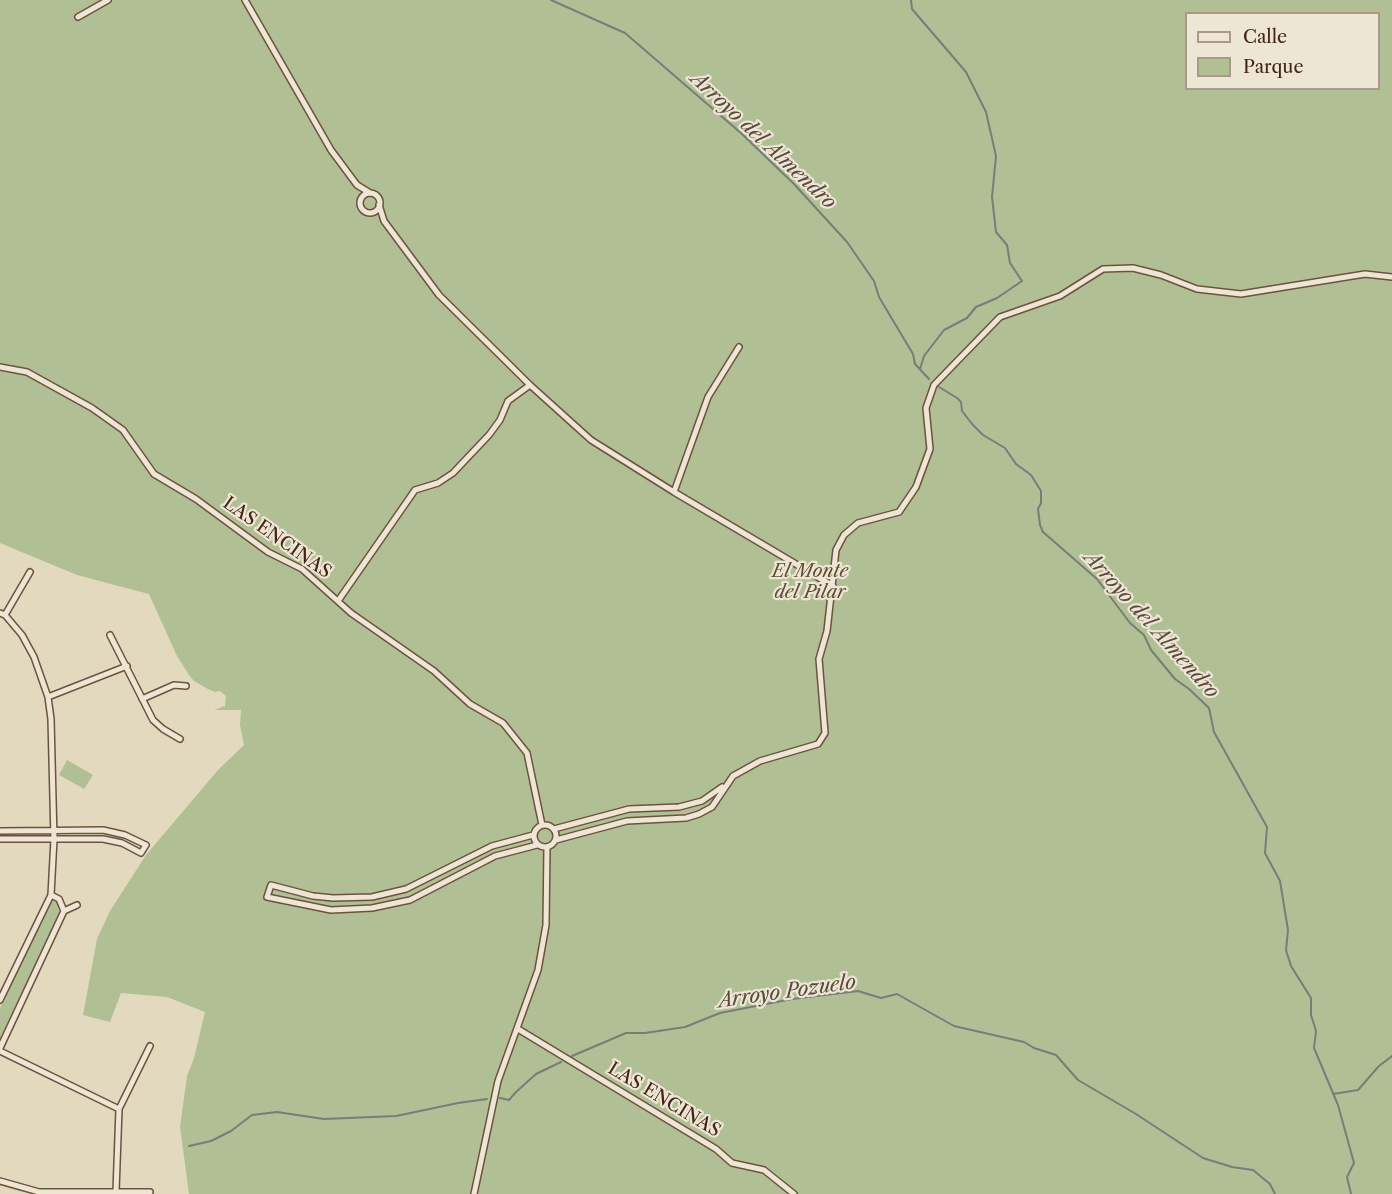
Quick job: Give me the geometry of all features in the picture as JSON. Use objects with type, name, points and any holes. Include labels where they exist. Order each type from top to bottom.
[{"type":"street","points":[[78,17],[108,0]]},
{"type":"street","points":[[245,0],[331,150],[357,185],[376,196],[380,201],[384,221],[439,295],[530,385],[591,441],[833,586]]},
{"type":"street","points":[[357,185],[362,209],[384,221]]},
{"type":"street","points":[[360,201],[362,197],[370,193]]},
{"type":"street","points":[[368,212],[375,211],[379,205]]},
{"type":"street","points":[[533,835],[492,846],[406,889],[372,897],[313,896],[271,885],[267,897],[331,910],[372,908],[410,900],[495,856],[537,845],[547,847],[556,840],[627,821],[686,818],[699,814],[712,807],[733,776],[760,761],[818,744],[825,733],[819,658],[827,631],[836,550],[844,535],[858,523],[898,512],[916,487],[930,448],[926,408],[934,385],[1000,317],[1060,296],[1103,268],[1133,268],[1161,275],[1197,290],[1241,294],[1365,274],[1392,277]]},
{"type":"street","points":[[674,492],[708,397],[739,347]]},
{"type":"street","name":"LAS ENCINAS","points":[[0,367],[27,372],[93,408],[123,430],[154,474],[196,499],[268,552],[302,569],[351,613],[434,671],[470,704],[503,723],[527,753],[542,825]]},
{"type":"street","points":[[338,602],[415,490],[438,483],[453,473],[489,435],[500,420],[508,402],[530,385]]},
{"type":"street","points":[[0,1000],[51,894],[54,830],[48,697],[34,657],[22,635],[3,614],[30,572]]},
{"type":"street","points":[[110,635],[153,720],[180,739]]},
{"type":"street","points":[[48,697],[127,666]]},
{"type":"street","points":[[142,699],[174,685],[186,686]]},
{"type":"street","points":[[537,845],[533,835],[535,830],[542,825],[554,829],[629,809],[679,807],[702,801],[726,785]]},
{"type":"street","points":[[554,829],[556,840]]},
{"type":"street","points":[[0,831],[103,830],[125,835],[146,845],[141,853],[122,843],[103,839],[0,839]]},
{"type":"street","points":[[474,1194],[498,1081],[538,970],[546,925],[547,847]]},
{"type":"street","points":[[51,894],[59,899],[64,911]]},
{"type":"street","points":[[77,905],[64,911],[0,1049],[119,1108]]},
{"type":"street","name":"LAS ENCINAS","points":[[518,1029],[716,1149],[732,1162],[764,1170],[794,1194]]},
{"type":"street","points":[[116,1191],[119,1108],[150,1046]]},
{"type":"street","points":[[0,1181],[42,1192],[150,1192]]},
{"type":"green space","name":"El Monte del Pilar","points":[[0,0],[1392,0],[1392,1194],[189,1194],[180,1127],[187,1076],[194,1058],[205,1012],[167,997],[121,993],[110,1022],[83,1015],[97,939],[110,911],[146,855],[218,770],[244,745],[240,725],[241,710],[214,710],[225,706],[226,696],[220,691],[215,692],[208,689],[194,681],[189,675],[177,656],[149,594],[77,575],[0,543]]},
{"type":"green space","points":[[67,760],[93,775],[84,789],[59,775]]},
{"type":"green space","points":[[52,899],[57,901],[60,914],[0,1039],[0,1008]]},
{"type":"waterway","name":"Arroyo del Almendro","points":[[551,0],[625,33],[742,134],[794,184],[847,242],[874,281],[879,297],[913,354],[915,364],[929,379]]},
{"type":"waterway","points":[[911,0],[912,9],[966,72],[986,112],[996,156],[992,197],[996,232],[1007,245],[1010,263],[1022,281],[997,298],[976,307],[967,318],[944,330],[924,356],[920,369]]},
{"type":"waterway","name":"Arroyo del Almendro","points":[[939,387],[957,398],[961,402],[962,411],[973,425],[983,435],[1005,448],[1016,464],[1031,475],[1041,491],[1041,503],[1038,509],[1043,532],[1097,579],[1130,623],[1144,635],[1151,650],[1175,679],[1209,708],[1214,732],[1267,827],[1265,853],[1280,881],[1288,930],[1286,950],[1291,966],[1311,998],[1311,1015],[1316,1031],[1314,1048],[1338,1105],[1354,1163],[1347,1177],[1351,1194]]},
{"type":"waterway","name":"Arroyo Pozuelo","points":[[572,1056],[626,1033],[645,1033],[685,1027],[720,1013],[792,999],[858,991],[881,998],[897,994],[954,1026],[1024,1042],[1056,1055],[1078,1080],[1136,1114],[1203,1158],[1232,1167],[1253,1170],[1270,1184],[1275,1194]]},
{"type":"waterway","points":[[1333,1094],[1358,1090],[1379,1066],[1392,1056]]},
{"type":"waterway","name":"Arroyo Pozuelo","points":[[500,1098],[509,1100],[536,1074],[561,1062]]},
{"type":"waterway","name":"Arroyo Pozuelo","points":[[189,1146],[211,1141],[231,1131],[252,1115],[277,1112],[324,1119],[396,1116],[487,1099]]}]
